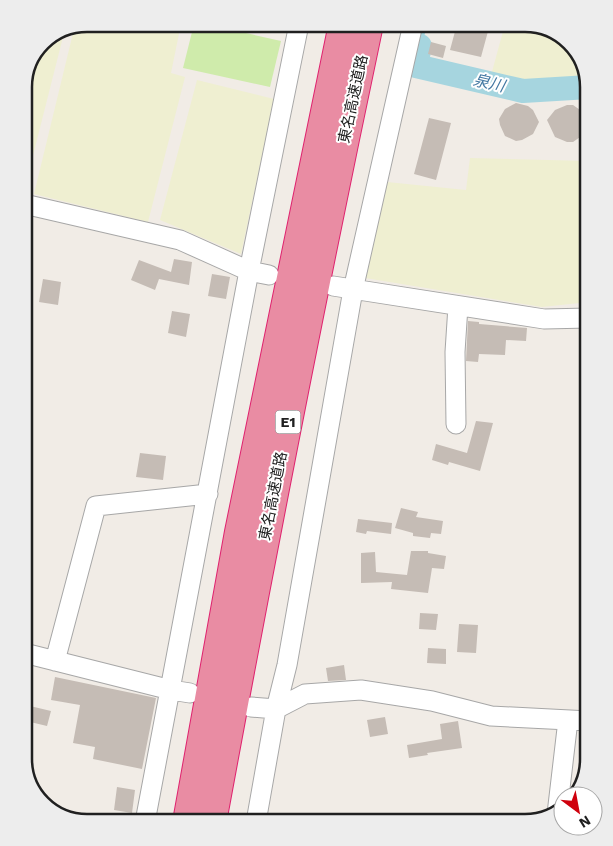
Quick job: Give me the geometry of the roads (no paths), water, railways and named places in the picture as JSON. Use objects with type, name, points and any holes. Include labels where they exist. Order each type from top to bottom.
[{"type":"highway","name":"東名高速道路","points":[[189,813],[239,532],[341,33]]},
{"type":"highway","name":"東名高速道路","points":[[214,813],[248,624],[322,248],[367,33]]},
{"type":"street","points":[[147,813],[249,271],[297,32]]},
{"type":"street","points":[[258,813],[276,709],[287,665],[353,290],[411,33]]},
{"type":"street","points":[[33,206],[180,240],[249,271],[269,276]]},
{"type":"street","points":[[333,286],[544,319],[580,318]]},
{"type":"street","points":[[456,424],[455,352],[458,306]]},
{"type":"street","points":[[55,661],[96,506],[208,494]]},
{"type":"street","points":[[32,655],[171,690],[190,693]]},
{"type":"street","points":[[252,707],[276,709],[305,694],[362,690],[432,701],[491,716],[580,721]]},
{"type":"street","points":[[560,786],[568,720]]},
{"type":"waterway","points":[[420,46],[423,33]]},
{"type":"waterway","name":"泉川","points":[[414,45],[420,46],[416,66],[523,91],[580,88]]}]
